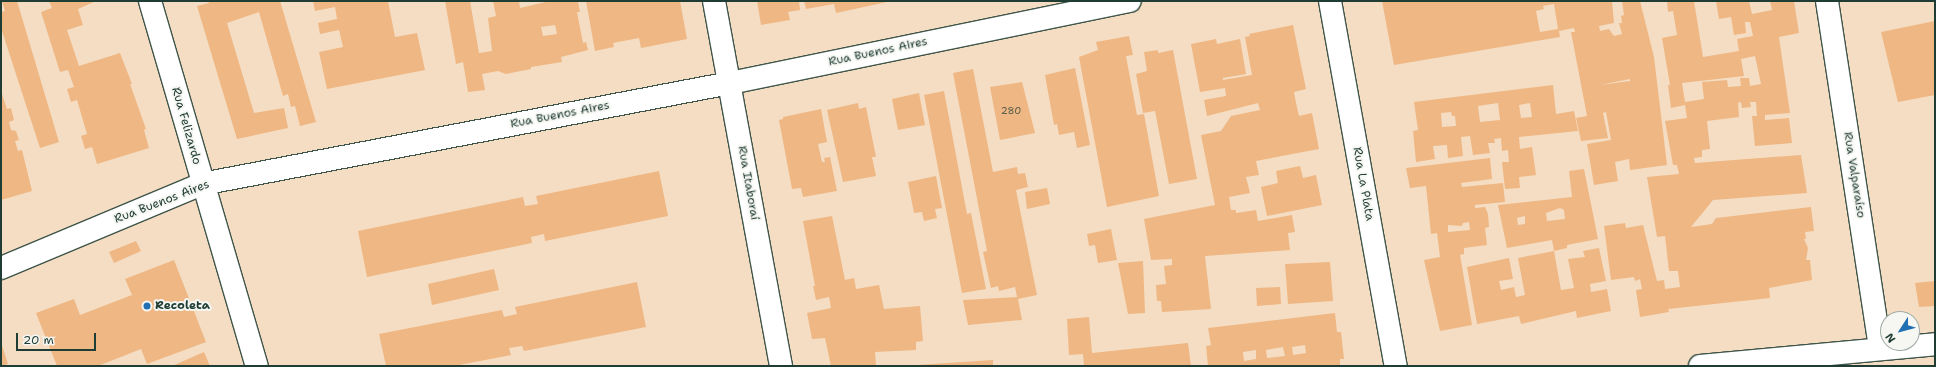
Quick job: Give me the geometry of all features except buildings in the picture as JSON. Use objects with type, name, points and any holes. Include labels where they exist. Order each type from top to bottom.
[{"type":"street","name":"Rua Felizardo","points":[[150,1],[202,184],[257,366]]},
{"type":"street","name":"Rua Itaboraí","points":[[714,1],[781,366]]},
{"type":"street","name":"Rua Buenos Aires","points":[[1,268],[202,184],[730,82],[1130,1]]},
{"type":"street","name":"Rua La Plata","points":[[1330,1],[1396,366]]},
{"type":"street","name":"Rua Valparaíso","points":[[1827,1],[1880,348]]},
{"type":"street","points":[[1920,345],[1935,344]]},
{"type":"street","points":[[1700,366],[1880,348]]},
{"type":"place","name":"Recoleta","points":[[147,306]]}]
